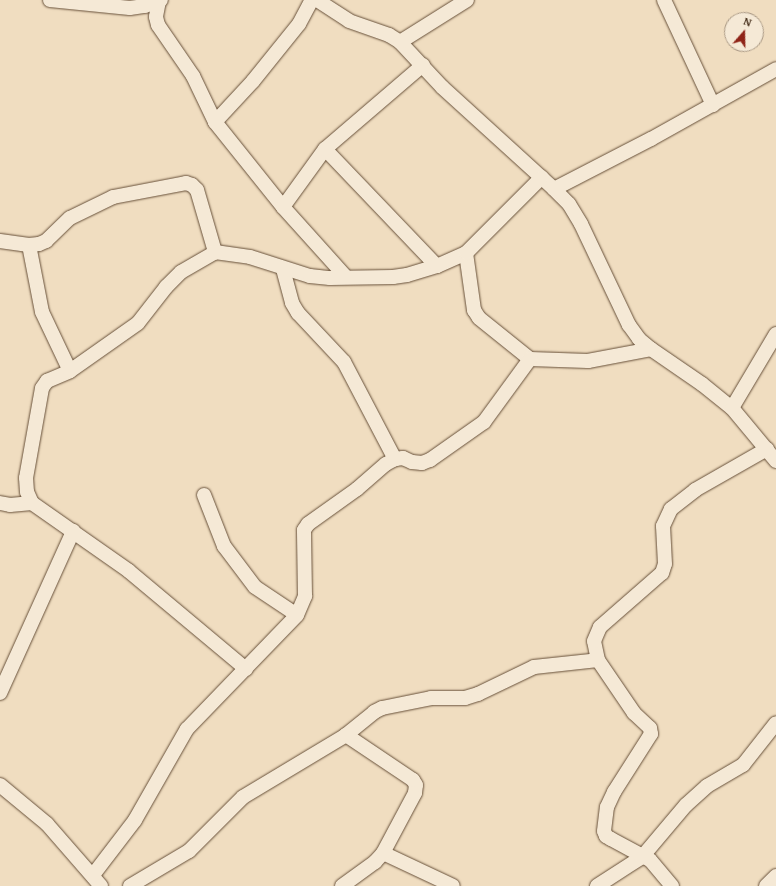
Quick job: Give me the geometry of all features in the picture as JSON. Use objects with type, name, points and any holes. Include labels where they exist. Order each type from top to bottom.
[{"type":"street","points":[[50,0],[130,8],[145,6],[160,1]]},
{"type":"street","points":[[215,122],[254,80],[299,24],[312,0]]},
{"type":"street","points":[[317,0],[349,21],[389,34],[400,42],[442,87],[542,177],[569,204],[581,224],[630,325],[639,339],[702,384],[732,408],[776,461]]},
{"type":"street","points":[[400,42],[467,0]]},
{"type":"street","points":[[664,0],[713,105]]},
{"type":"street","points":[[160,1],[156,17],[158,26],[193,76],[215,122],[283,207],[346,277]]},
{"type":"street","points":[[283,207],[325,149],[423,65]]},
{"type":"street","points":[[554,189],[713,105],[776,69]]},
{"type":"street","points":[[325,149],[437,266]]},
{"type":"street","points":[[246,669],[142,581],[73,530],[32,503],[27,492],[26,478],[42,388],[47,381],[70,371],[138,323],[166,287],[181,272],[215,252],[250,257],[283,269],[310,276],[330,278],[393,277],[437,266],[466,253],[542,177]]},
{"type":"street","points":[[0,241],[29,245],[46,241],[70,218],[113,197],[186,183],[192,185],[197,190],[215,252]]},
{"type":"street","points":[[29,245],[42,312],[70,371]]},
{"type":"street","points":[[466,253],[474,310],[479,318],[530,359],[588,361],[651,349]]},
{"type":"street","points":[[283,269],[292,303],[298,313],[344,362],[395,459]]},
{"type":"street","points":[[732,408],[776,334]]},
{"type":"street","points":[[0,785],[47,824],[97,880],[135,820],[187,729],[297,615],[305,596],[304,530],[308,524],[357,489],[386,464],[395,459],[403,458],[412,462],[422,463],[430,460],[484,422],[530,359]]},
{"type":"street","points":[[672,886],[656,866],[606,836],[604,831],[607,807],[614,792],[651,734],[650,728],[634,713],[598,660],[594,641],[600,627],[662,573],[665,564],[663,526],[670,509],[695,490],[767,450]]},
{"type":"street","points":[[204,495],[224,546],[255,586],[297,615]]},
{"type":"street","points":[[0,503],[10,505],[32,503]]},
{"type":"street","points":[[0,693],[73,530]]},
{"type":"street","points":[[130,886],[189,851],[243,797],[346,735],[374,712],[382,708],[431,698],[465,698],[478,694],[534,667],[598,660]]},
{"type":"street","points":[[597,886],[642,857],[686,805],[707,786],[743,765],[776,723]]},
{"type":"street","points":[[342,886],[375,862],[383,853],[415,793],[416,785],[413,780],[346,735]]},
{"type":"street","points":[[383,853],[450,885]]},
{"type":"street","points":[[766,886],[776,876]]}]
